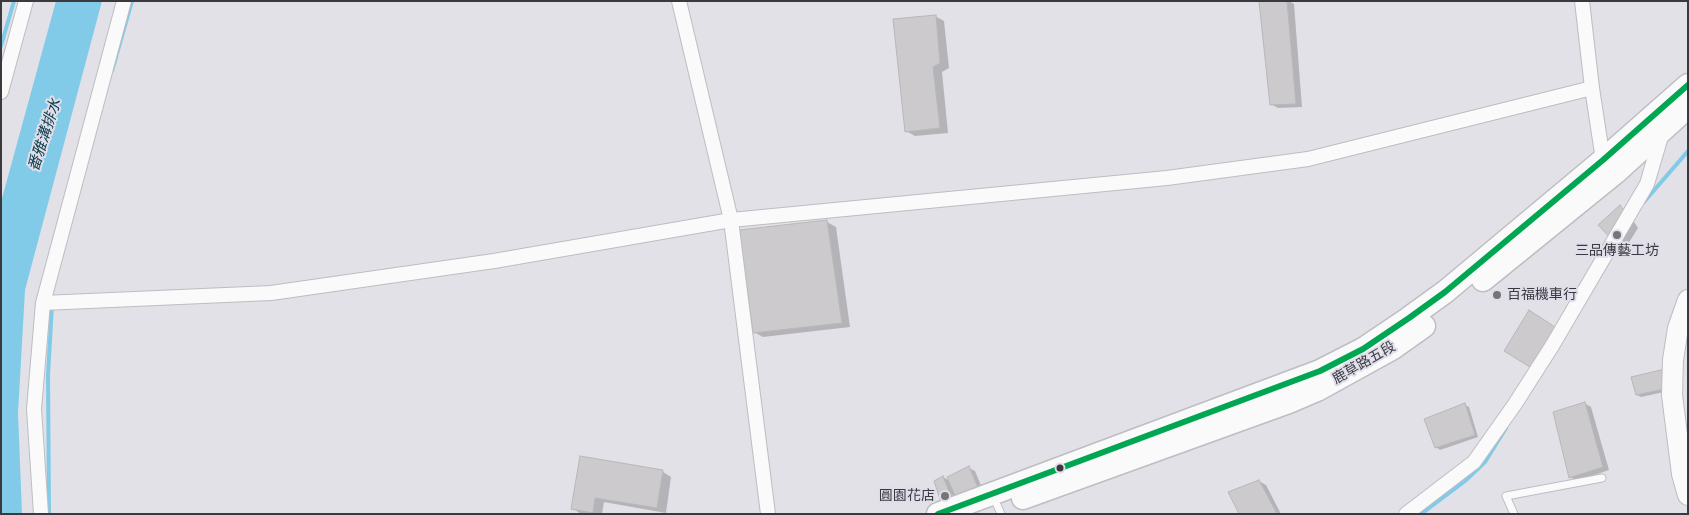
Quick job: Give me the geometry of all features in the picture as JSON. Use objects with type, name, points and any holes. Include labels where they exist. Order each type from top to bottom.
[{"type":"main road","name":"鹿草路五段","points":[[938,514],[993,507],[1320,371],[1363,348],[1445,292],[1609,167],[1658,123],[1688,85]]},
{"type":"main road","name":"鹿草路五段","points":[[1658,123],[1688,107]]},
{"type":"street","points":[[1,92],[26,1]]},
{"type":"street","points":[[40,514],[34,408],[43,303],[124,1]]},
{"type":"street","points":[[679,1],[731,220],[768,514]]},
{"type":"street","points":[[1582,1],[1592,88],[1609,167]]},
{"type":"street","points":[[43,303],[271,294],[494,261],[731,220],[1167,178],[1308,159],[1592,88]]},
{"type":"street","points":[[1406,514],[1474,462],[1515,404],[1552,346],[1647,184],[1658,123]]},
{"type":"street","points":[[1688,300],[1678,328],[1673,360],[1672,395],[1684,452],[1682,474],[1688,495]]},
{"type":"lane","points":[[1514,514],[1506,496],[1602,478]]},
{"type":"water","name":"番雅溝排水","points":[[56,1],[102,1],[25,290],[18,413],[22,514],[1,514],[1,202]]},
{"type":"building","points":[[1259,1],[1287,1],[1296,104],[1270,105]]},
{"type":"building","points":[[936,15],[940,63],[933,67],[940,128],[905,132],[893,19]]},
{"type":"building","name":"三品傳藝工坊","points":[[1620,205],[1632,223],[1618,246],[1598,225]]},
{"type":"building","points":[[827,220],[842,323],[753,333],[739,230]]},
{"type":"building","points":[[1529,310],[1558,329],[1533,369],[1504,351]]},
{"type":"building","points":[[1665,369],[1669,388],[1636,395],[1631,377]]},
{"type":"building","points":[[1585,402],[1603,467],[1569,478],[1553,412]]},
{"type":"building","points":[[1465,403],[1475,435],[1435,448],[1424,419]]},
{"type":"building","points":[[580,456],[663,470],[657,508],[595,498],[593,513],[571,509]]},
{"type":"building","points":[[969,466],[984,503],[961,510],[947,477]]},
{"type":"building","name":"圓園花店","points":[[943,476],[956,510],[945,514],[934,481]]},
{"type":"building","points":[[1259,480],[1277,514],[1239,514],[1228,492]]},
{"type":"waterway","points":[[1,46],[14,1]]},
{"type":"waterway","points":[[112,71],[132,1]]},
{"type":"waterway","points":[[1644,202],[1688,151]]},
{"type":"waterway","points":[[49,514],[48,375],[52,305]]},
{"type":"waterway","points":[[1421,514],[1465,481],[1485,462],[1506,428]]},
{"type":"transit line","points":[[938,514],[1320,371],[1363,349],[1445,292],[1603,160],[1688,85]]},
{"type":"place","name":"三品傳藝工坊","points":[[1617,235]]},
{"type":"place","name":"百福機車行","points":[[1497,295]]},
{"type":"place","name":"圓園花店","points":[[945,496]]}]
